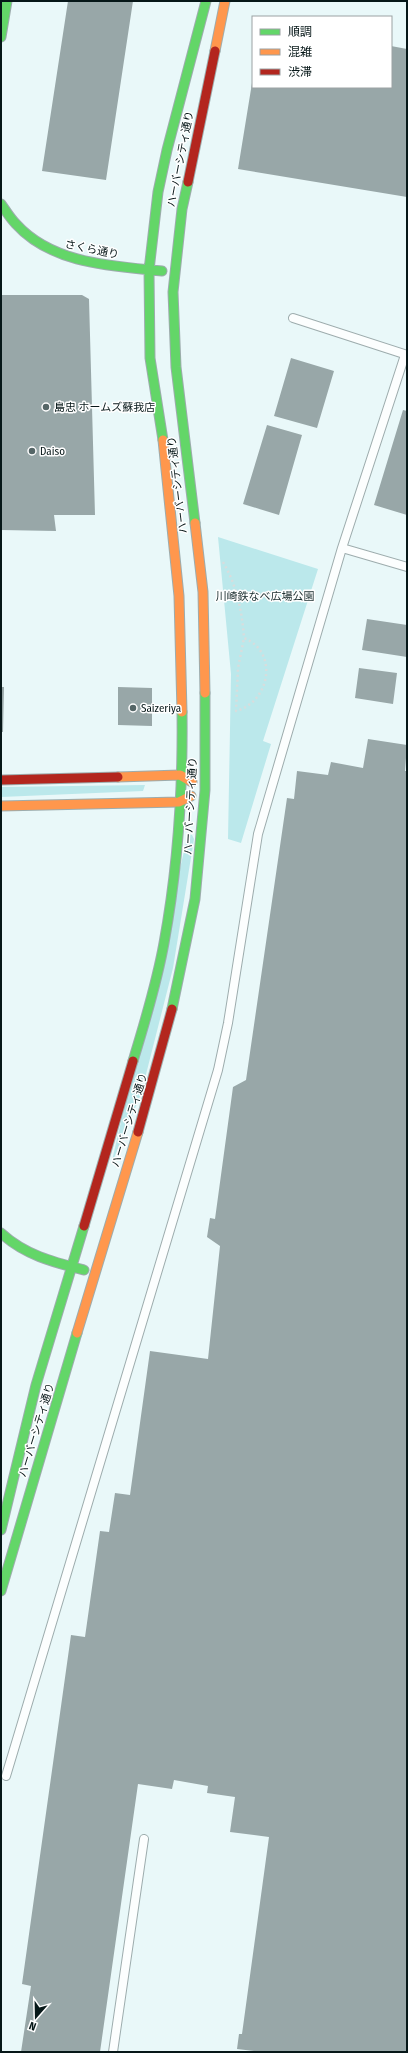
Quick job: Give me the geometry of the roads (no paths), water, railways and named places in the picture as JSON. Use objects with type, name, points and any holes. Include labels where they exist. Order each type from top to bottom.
[{"type":"street","points":[[1,37],[7,1]]},
{"type":"street","name":"ハーバーシティ通り","points":[[1,1530],[36,1385],[134,1062],[164,944],[178,840],[182,729],[179,596],[167,467],[150,358],[149,270],[158,192],[167,150],[206,1]]},
{"type":"street","name":"ハーバーシティ通り","points":[[1,1591],[94,1273],[145,1110],[174,1004],[196,899],[205,790],[206,734],[203,592],[176,367],[173,313],[175,272],[182,209],[225,1]]},
{"type":"street","name":"さくら通り","points":[[1,204],[27,236],[35,242],[59,254],[104,265],[175,272]]},
{"type":"street","points":[[1,780],[180,775],[205,790]]},
{"type":"street","points":[[1,806],[179,802],[205,790]]},
{"type":"street","points":[[1,1233],[20,1250],[35,1256],[94,1273]]},
{"type":"lane","points":[[6,1776],[218,1070],[228,1023],[258,834],[342,548],[406,355],[293,318]]},
{"type":"lane","points":[[342,548],[407,568]]},
{"type":"lane","points":[[113,2052],[144,1839]]},
{"type":"place","name":"島忠 ホームズ蘇我店","points":[[46,407]]},
{"type":"place","name":"Daiso","points":[[32,451]]},
{"type":"place","name":"Saizeriya","points":[[133,708]]},
{"type":"park label","name":"川崎鉄なべ広場公園","points":[[265,596]]}]
